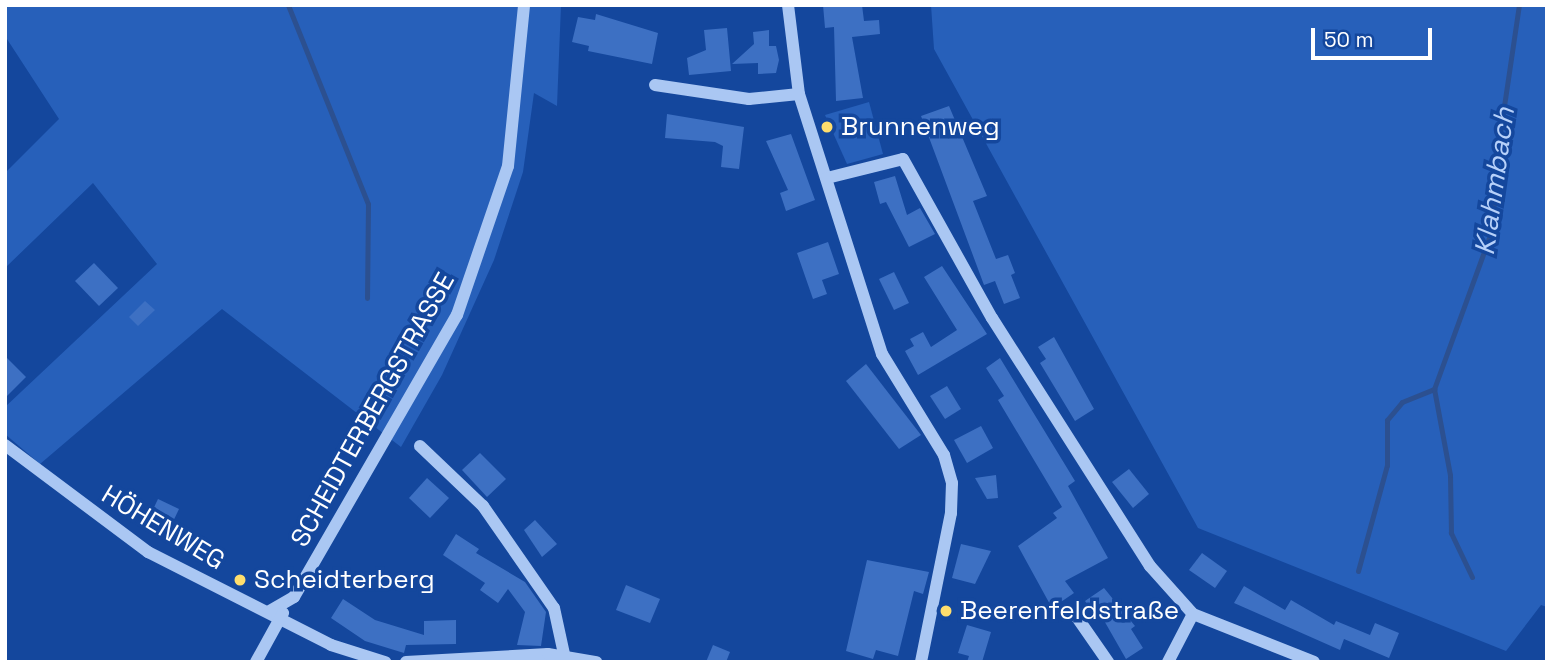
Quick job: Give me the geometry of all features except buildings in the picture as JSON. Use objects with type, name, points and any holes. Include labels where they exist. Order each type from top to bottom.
[{"type":"street","name":"SCHEIDTERBERGSTRASSE","points":[[268,612],[294,597],[457,315],[508,166],[524,5]]},
{"type":"street","points":[[788,5],[799,94],[882,354],[944,455],[952,483],[951,513],[921,662]]},
{"type":"street","points":[[655,85],[759,100],[799,94]]},
{"type":"street","points":[[827,178],[893,157],[910,166],[992,318],[1150,566],[1193,614],[1314,662]]},
{"type":"street","name":"HÖHENWEG","points":[[5,445],[119,534],[350,653],[385,662]]},
{"type":"street","points":[[420,446],[482,506],[554,608],[564,654]]},
{"type":"street","points":[[256,662],[294,597]]},
{"type":"street","points":[[1074,613],[1108,662]]},
{"type":"street","points":[[1168,662],[1193,614]]},
{"type":"street","points":[[405,662],[564,654],[596,662]]},
{"type":"shaded area","points":[[5,5],[561,5],[557,106],[534,93],[523,172],[494,260],[442,375],[401,447],[222,309],[40,464],[5,434],[5,407],[157,264],[93,183],[5,268],[5,173],[59,119],[5,36]]},
{"type":"shaded area","points":[[931,5],[1547,5],[1547,607],[1541,605],[1506,651],[1198,528],[934,49]]},
{"type":"shaded area","points":[[869,102],[883,154],[847,164],[825,115]]},
{"type":"waterway","points":[[288,5],[368,204],[367,298]]},
{"type":"waterway","name":"Klahmbach","points":[[1472,577],[1451,533],[1450,475],[1434,389],[1493,227],[1495,167],[1519,5]]},
{"type":"waterway","name":"Klahmbach","points":[[1358,571],[1387,465],[1387,420],[1402,402],[1434,389]]},
{"type":"place","name":"Brunnenweg","points":[[827,127]]},
{"type":"place","name":"Scheidterberg","points":[[240,580]]},
{"type":"place","name":"Beerenfeldstraße","points":[[946,611]]}]
